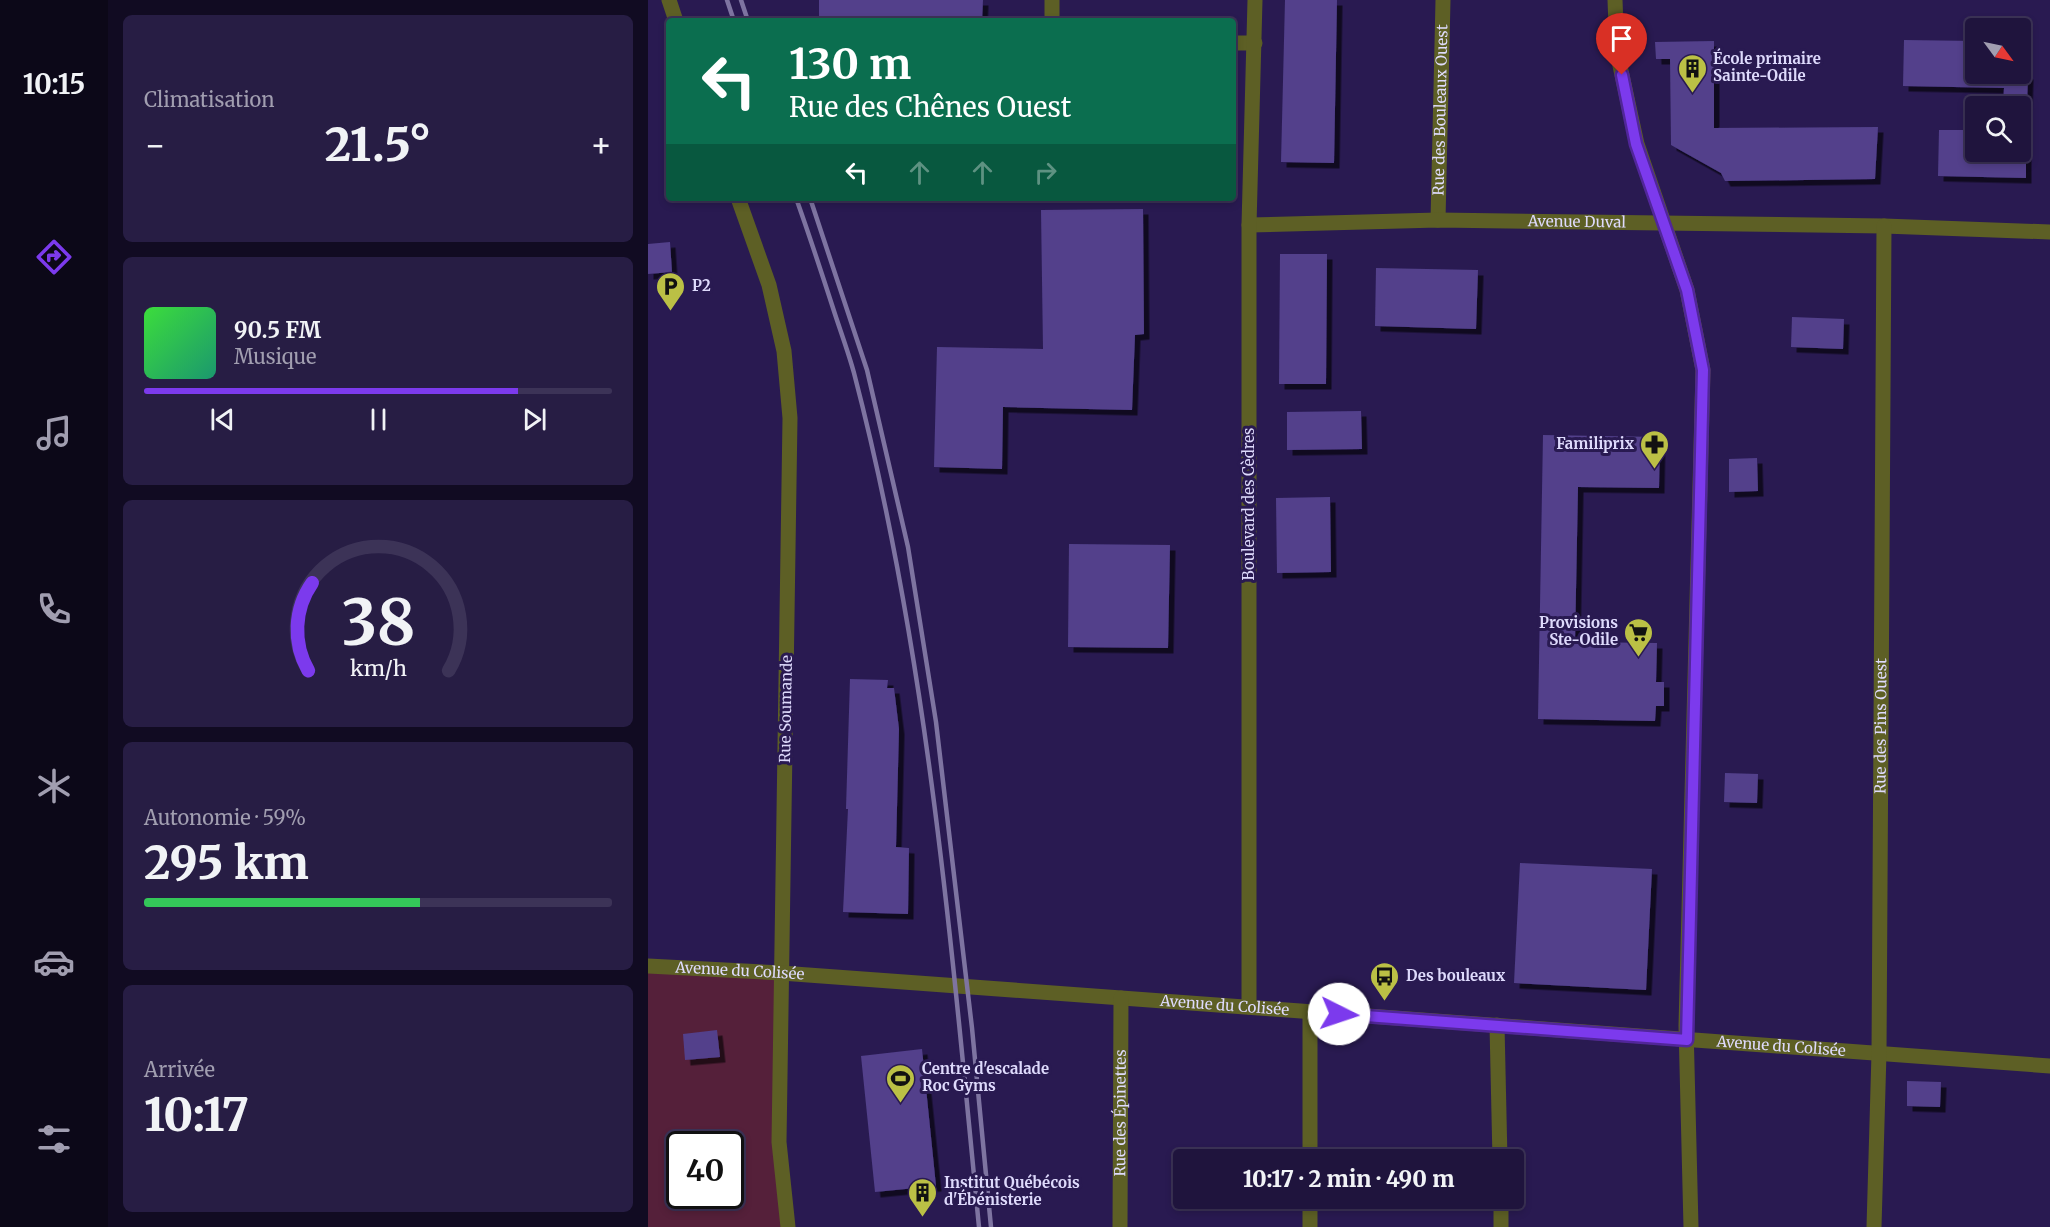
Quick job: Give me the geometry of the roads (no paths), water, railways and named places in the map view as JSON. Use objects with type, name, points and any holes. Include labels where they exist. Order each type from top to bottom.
[{"type":"street","points":[[669,0],[675,18]]},
{"type":"street","points":[[1052,0],[1052,18]]},
{"type":"street","name":"Boulevard des Cèdres","points":[[1249,1007],[1249,225],[1255,0]]},
{"type":"street","name":"Rue des Bouleaux Ouest","points":[[1438,220],[1443,0]]},
{"type":"street","points":[[1616,0],[1617,52],[1636,144],[1687,290],[1703,370],[1687,1040],[1691,1227]]},
{"type":"street","points":[[1236,43],[1255,43]]},
{"type":"street","name":"Rue Soumande","points":[[739,201],[769,285],[784,351],[790,418],[779,1142],[788,1227]]},
{"type":"street","name":"Avenue Duval","points":[[1249,225],[1438,220],[1884,226],[2050,232]]},
{"type":"street","name":"Rue des Pins Ouest","points":[[1874,1227],[1879,1053],[1884,226]]},
{"type":"street","name":"Avenue du Colisée","points":[[648,966],[781,973],[2050,1066]]},
{"type":"street","name":"Rue des Épinettes","points":[[1120,1227],[1121,998]]},
{"type":"street","points":[[1310,1012],[1310,1149]]},
{"type":"street","points":[[1497,1025],[1500,1149]]},
{"type":"street","points":[[1310,1209],[1310,1227]]},
{"type":"street","points":[[1501,1209],[1501,1227]]},
{"type":"railway","points":[[727,0],[733,18]]},
{"type":"railway","points":[[741,0],[747,18]]},
{"type":"railway","points":[[797,201],[854,373],[879,478],[900,584],[933,797],[958,1012],[979,1227]]},
{"type":"railway","points":[[811,201],[867,370],[908,547],[936,722],[972,1028],[991,1227]]},
{"type":"place","name":"École primaire Sainte-Odile","points":[[1692,94]]},
{"type":"place","name":"P2","points":[[671,312]]},
{"type":"place","name":"Familiprix","points":[[1655,470]]},
{"type":"place","name":"Provisions Ste-Odile","points":[[1639,658]]},
{"type":"place","name":"Des bouleaux","points":[[1385,1002]]},
{"type":"place","name":"Centre d'escalade Roc Gyms","points":[[901,1104]]},
{"type":"place","name":"Institut Québécois d'Ébénisterie","points":[[923,1218]]}]
